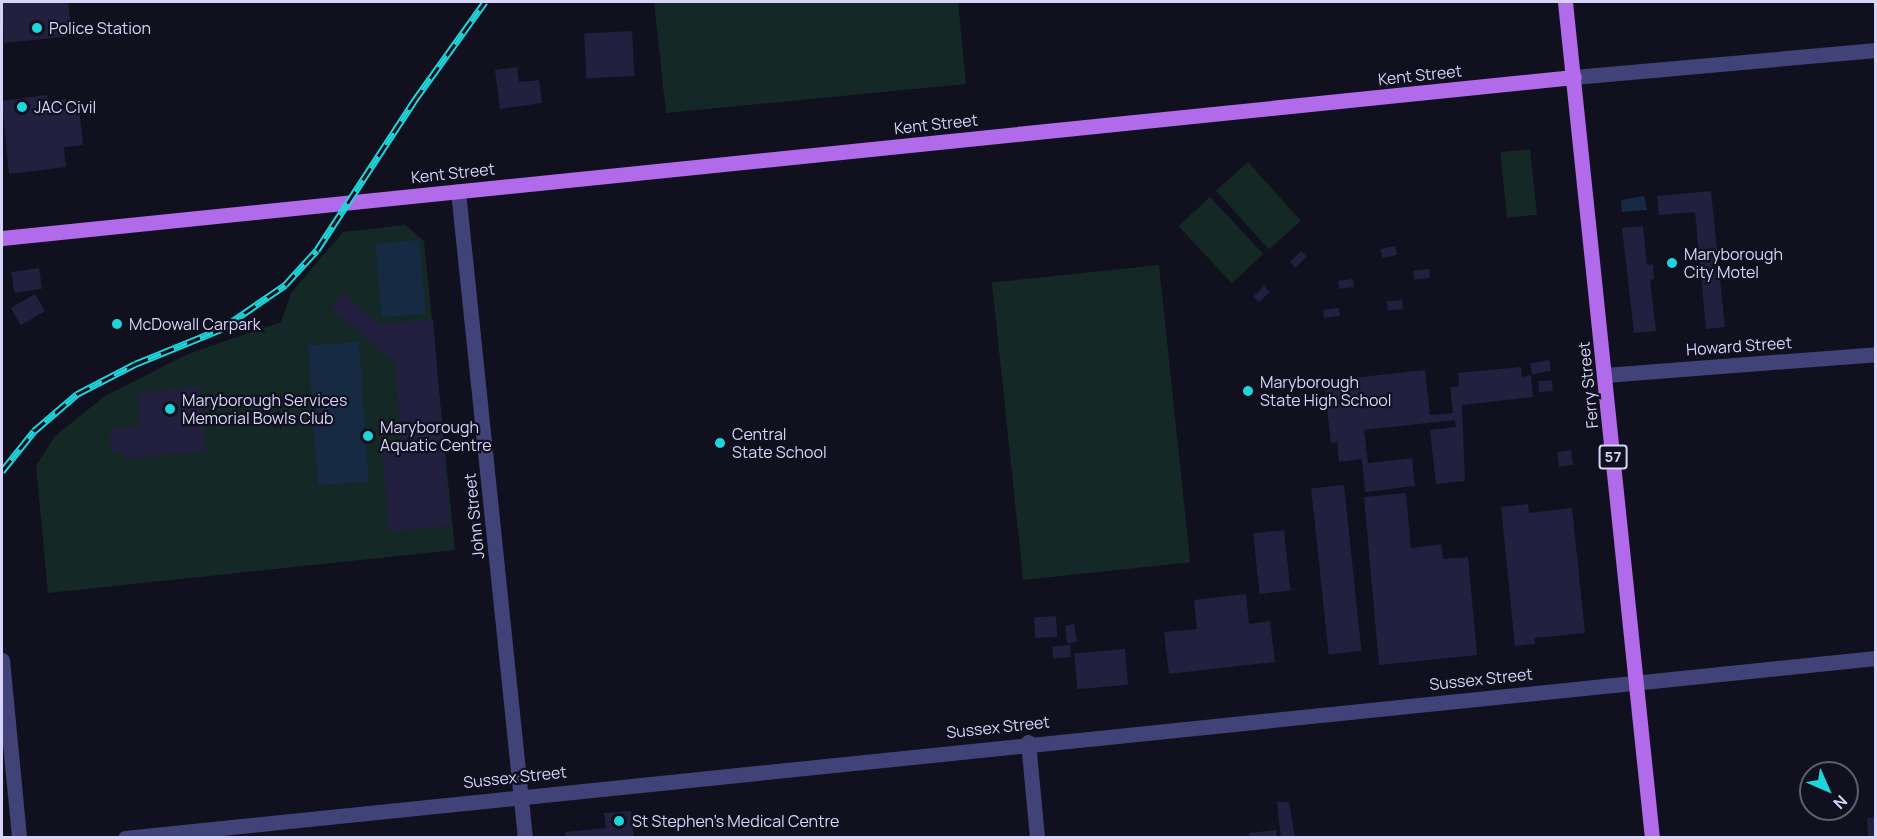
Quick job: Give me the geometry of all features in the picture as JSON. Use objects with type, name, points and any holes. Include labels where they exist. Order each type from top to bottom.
[{"type":"main road","name":"Ferry Street","points":[[1565,2],[1652,837]]},
{"type":"main road","name":"Kent Street","points":[[2,238],[1574,77]]},
{"type":"street","name":"Kent Street","points":[[1574,77],[1875,50]]},
{"type":"street","name":"John Street","points":[[459,191],[525,837]]},
{"type":"street","name":"Howard Street","points":[[1605,375],[1875,354]]},
{"type":"street","name":"Sussex Street","points":[[125,837],[1636,679],[1875,658]]},
{"type":"street","points":[[2,660],[19,837]]},
{"type":"street","points":[[1028,742],[1036,837]]},
{"type":"green space","points":[[654,2],[958,2],[966,84],[666,113]]},
{"type":"green space","points":[[1530,149],[1537,215],[1507,218],[1500,152]]},
{"type":"green space","points":[[1248,162],[1301,221],[1269,249],[1216,191]]},
{"type":"green space","points":[[1210,197],[1263,254],[1232,283],[1179,226]]},
{"type":"green space","points":[[405,225],[424,241],[455,550],[48,593],[36,466],[55,436],[105,396],[188,354],[281,322],[291,293],[343,232]]},
{"type":"green space","points":[[1159,265],[1190,562],[1023,580],[992,283]]},
{"type":"water","points":[[1644,196],[1647,210],[1622,212],[1621,200]]},
{"type":"water","points":[[419,240],[425,314],[382,318],[375,244]]},
{"type":"water","points":[[359,342],[369,482],[318,485],[308,346]]},
{"type":"building","name":"Police Station","points":[[2,2],[68,2],[72,36],[4,43]]},
{"type":"building","points":[[632,31],[634,76],[586,78],[584,34]]},
{"type":"building","points":[[517,67],[519,82],[539,80],[542,103],[500,109],[495,70]]},
{"type":"building","points":[[47,95],[48,101],[66,99],[67,106],[79,105],[83,145],[64,147],[66,167],[9,174],[2,101]]},
{"type":"building","points":[[1711,191],[1725,327],[1706,329],[1695,212],[1659,215],[1657,196]]},
{"type":"building","points":[[1643,226],[1647,265],[1653,264],[1654,279],[1650,280],[1656,331],[1634,333],[1622,228]]},
{"type":"building","points":[[1395,246],[1397,255],[1382,258],[1380,249]]},
{"type":"building","points":[[1301,251],[1307,257],[1295,268],[1290,262]]},
{"type":"building","points":[[39,268],[42,289],[14,293],[11,272]]},
{"type":"building","points":[[1429,269],[1430,278],[1414,280],[1413,271]]},
{"type":"building","points":[[1353,279],[1354,287],[1339,289],[1338,281]]},
{"type":"building","points":[[1264,286],[1270,292],[1259,302],[1253,297]]},
{"type":"building","points":[[343,293],[379,324],[433,319],[450,526],[389,532],[382,451],[402,450],[395,363],[331,308]]},
{"type":"building","points":[[35,294],[45,311],[21,325],[11,308]]},
{"type":"building","points":[[1402,300],[1403,309],[1388,311],[1387,302]]},
{"type":"building","points":[[1339,308],[1340,316],[1324,318],[1323,310]]},
{"type":"building","points":[[1549,360],[1551,371],[1532,374],[1530,363]]},
{"type":"building","points":[[1521,367],[1522,377],[1531,375],[1533,397],[1462,405],[1465,481],[1436,484],[1430,430],[1456,427],[1455,420],[1364,430],[1368,463],[1412,458],[1415,486],[1365,492],[1362,459],[1339,462],[1337,442],[1331,443],[1324,381],[1425,370],[1430,415],[1453,413],[1450,387],[1459,386],[1458,373]]},
{"type":"building","points":[[1552,380],[1553,391],[1539,392],[1538,381]]},
{"type":"building","name":"Maryborough Services Memorial Bowls Club","points":[[200,386],[206,451],[124,459],[123,452],[111,453],[109,430],[140,425],[137,393]]},
{"type":"building","points":[[1571,450],[1573,465],[1559,467],[1557,452]]},
{"type":"building","points":[[1344,485],[1361,651],[1329,655],[1311,488]]},
{"type":"building","points":[[1406,493],[1411,548],[1441,544],[1443,559],[1468,557],[1477,655],[1379,665],[1364,497]]},
{"type":"building","points":[[1528,504],[1529,513],[1572,508],[1585,633],[1534,638],[1535,644],[1515,646],[1501,507]]},
{"type":"building","points":[[1284,530],[1290,591],[1260,594],[1253,533]]},
{"type":"building","points":[[1246,594],[1249,624],[1270,621],[1275,662],[1169,674],[1164,632],[1197,629],[1194,600]]},
{"type":"building","points":[[1056,616],[1057,637],[1035,638],[1034,617]]},
{"type":"building","points":[[1074,624],[1077,642],[1067,643],[1065,626]]},
{"type":"building","points":[[1070,645],[1071,657],[1053,659],[1052,647]]},
{"type":"building","points":[[1125,649],[1128,685],[1077,689],[1074,653]]},
{"type":"building","points":[[1277,802],[1289,802],[1295,838],[1281,838]]},
{"type":"building","name":"St Stephen's Medical Centre","points":[[631,811],[634,838],[566,838],[565,832],[606,828],[604,813]]},
{"type":"building","points":[[1876,817],[1876,838],[1868,838],[1867,818]]},
{"type":"building","points":[[1276,830],[1277,838],[1249,838],[1249,833]]},
{"type":"railway","points":[[2,471],[34,431],[77,394],[135,364],[221,329],[285,285],[317,250],[414,101],[485,2]]},
{"type":"place","name":"Police Station","points":[[37,28]]},
{"type":"place","name":"JAC Civil","points":[[22,107]]},
{"type":"place","name":"Maryborough City Motel","points":[[1672,263]]},
{"type":"place","name":"McDowall Carpark","points":[[117,324]]},
{"type":"place","name":"Maryborough State High School","points":[[1248,391]]},
{"type":"place","name":"Maryborough Services Memorial Bowls Club","points":[[170,409]]},
{"type":"place","name":"Maryborough Aquatic Centre","points":[[368,436]]},
{"type":"place","name":"Central State School","points":[[720,443]]},
{"type":"place","name":"St Stephen's Medical Centre","points":[[619,821]]}]
